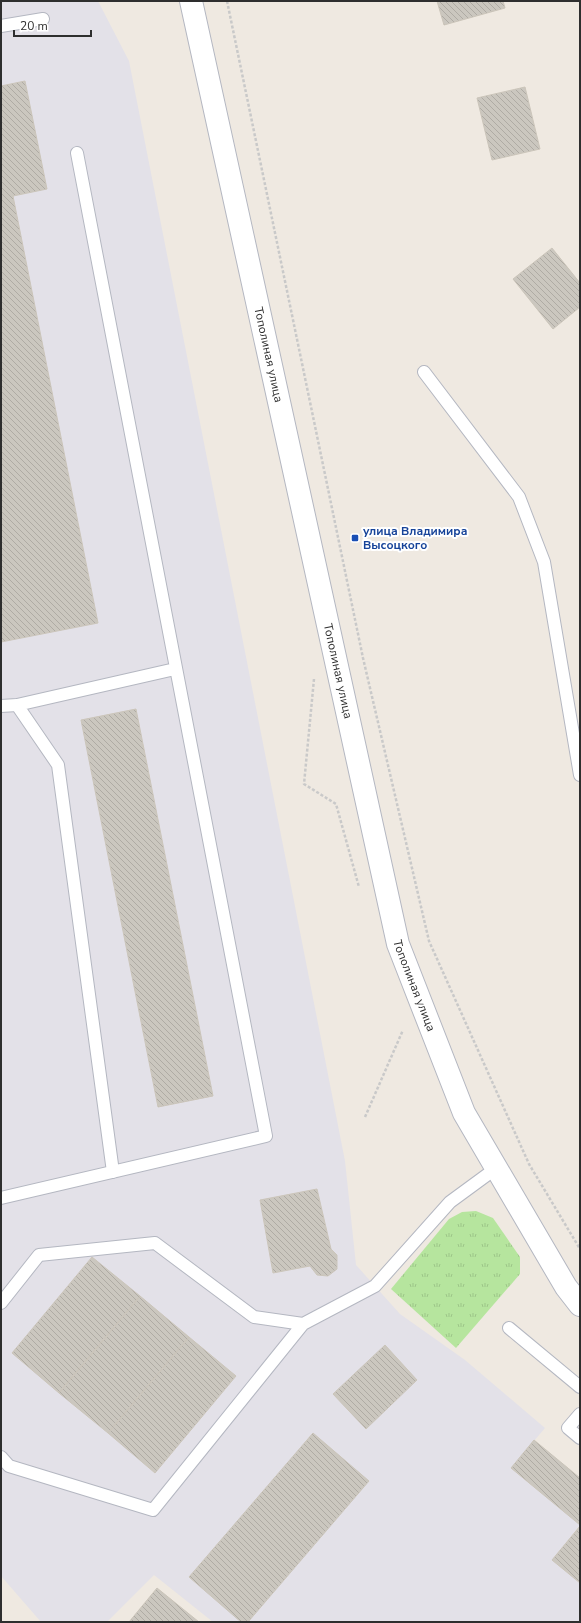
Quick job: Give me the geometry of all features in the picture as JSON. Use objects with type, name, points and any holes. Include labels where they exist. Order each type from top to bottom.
[{"type":"main road","name":"Тополиная улица","points":[[190,1],[398,944],[464,1113],[495,1169],[566,1287],[580,1305]]},
{"type":"lane","points":[[1,26],[43,19]]},
{"type":"lane","points":[[1,1198],[266,1136],[76,153]]},
{"type":"lane","points":[[424,372],[518,497],[544,562],[580,774]]},
{"type":"lane","points":[[1,706],[17,705],[176,669]]},
{"type":"lane","points":[[17,705],[58,765],[113,1172]]},
{"type":"lane","points":[[1,1457],[9,1466],[153,1510],[303,1324],[375,1286],[450,1202],[495,1169]]},
{"type":"lane","points":[[1,1303],[39,1255],[155,1243],[254,1317],[303,1324]]},
{"type":"lane","points":[[510,1328],[580,1387]]},
{"type":"lane","points":[[580,1414],[568,1428],[580,1438]]},
{"type":"path","points":[[227,1],[363,658],[429,941],[529,1164],[580,1249]]},
{"type":"path","points":[[361,894],[336,804],[304,784],[315,671],[336,664],[363,658]]},
{"type":"path","points":[[365,1117],[404,1031],[401,1024]]},
{"type":"shaded area","points":[[1,1],[98,1],[129,61],[345,1161],[356,1265],[400,1314],[465,1360],[545,1428],[511,1468],[580,1525],[552,1560],[580,1583],[580,1622],[213,1622],[154,1575],[107,1622],[41,1622],[1,1576]]},
{"type":"green space","points":[[476,1211],[493,1218],[520,1257],[520,1274],[456,1348],[391,1289],[449,1219],[462,1212]]},
{"type":"building","points":[[437,1],[503,1],[505,8],[444,25]]},
{"type":"building","points":[[25,81],[47,189],[13,196],[98,623],[1,642],[1,86]]},
{"type":"building","points":[[525,87],[540,149],[492,160],[477,98]]},
{"type":"building","points":[[552,248],[580,283],[580,307],[553,329],[513,279]]},
{"type":"building","points":[[136,709],[213,1096],[158,1107],[81,720]]},
{"type":"building","points":[[317,1189],[331,1249],[337,1255],[337,1269],[328,1276],[317,1275],[310,1266],[273,1273],[260,1200]]},
{"type":"building","points":[[92,1257],[140,1296],[59,1393],[12,1353]]},
{"type":"building","points":[[140,1296],[189,1337],[108,1433],[59,1393]]},
{"type":"building","points":[[189,1337],[236,1376],[155,1473],[108,1433]]},
{"type":"building","points":[[385,1345],[417,1380],[366,1429],[333,1394]]},
{"type":"building","points":[[313,1433],[369,1481],[248,1622],[241,1622],[189,1577]]},
{"type":"building","points":[[534,1440],[580,1478],[580,1525],[511,1468]]},
{"type":"building","points":[[580,1526],[580,1583],[552,1560]]},
{"type":"building","points":[[157,1588],[199,1622],[129,1622]]},
{"type":"place","name":"улица Владимира Высоцкого","points":[[355,538]]}]
